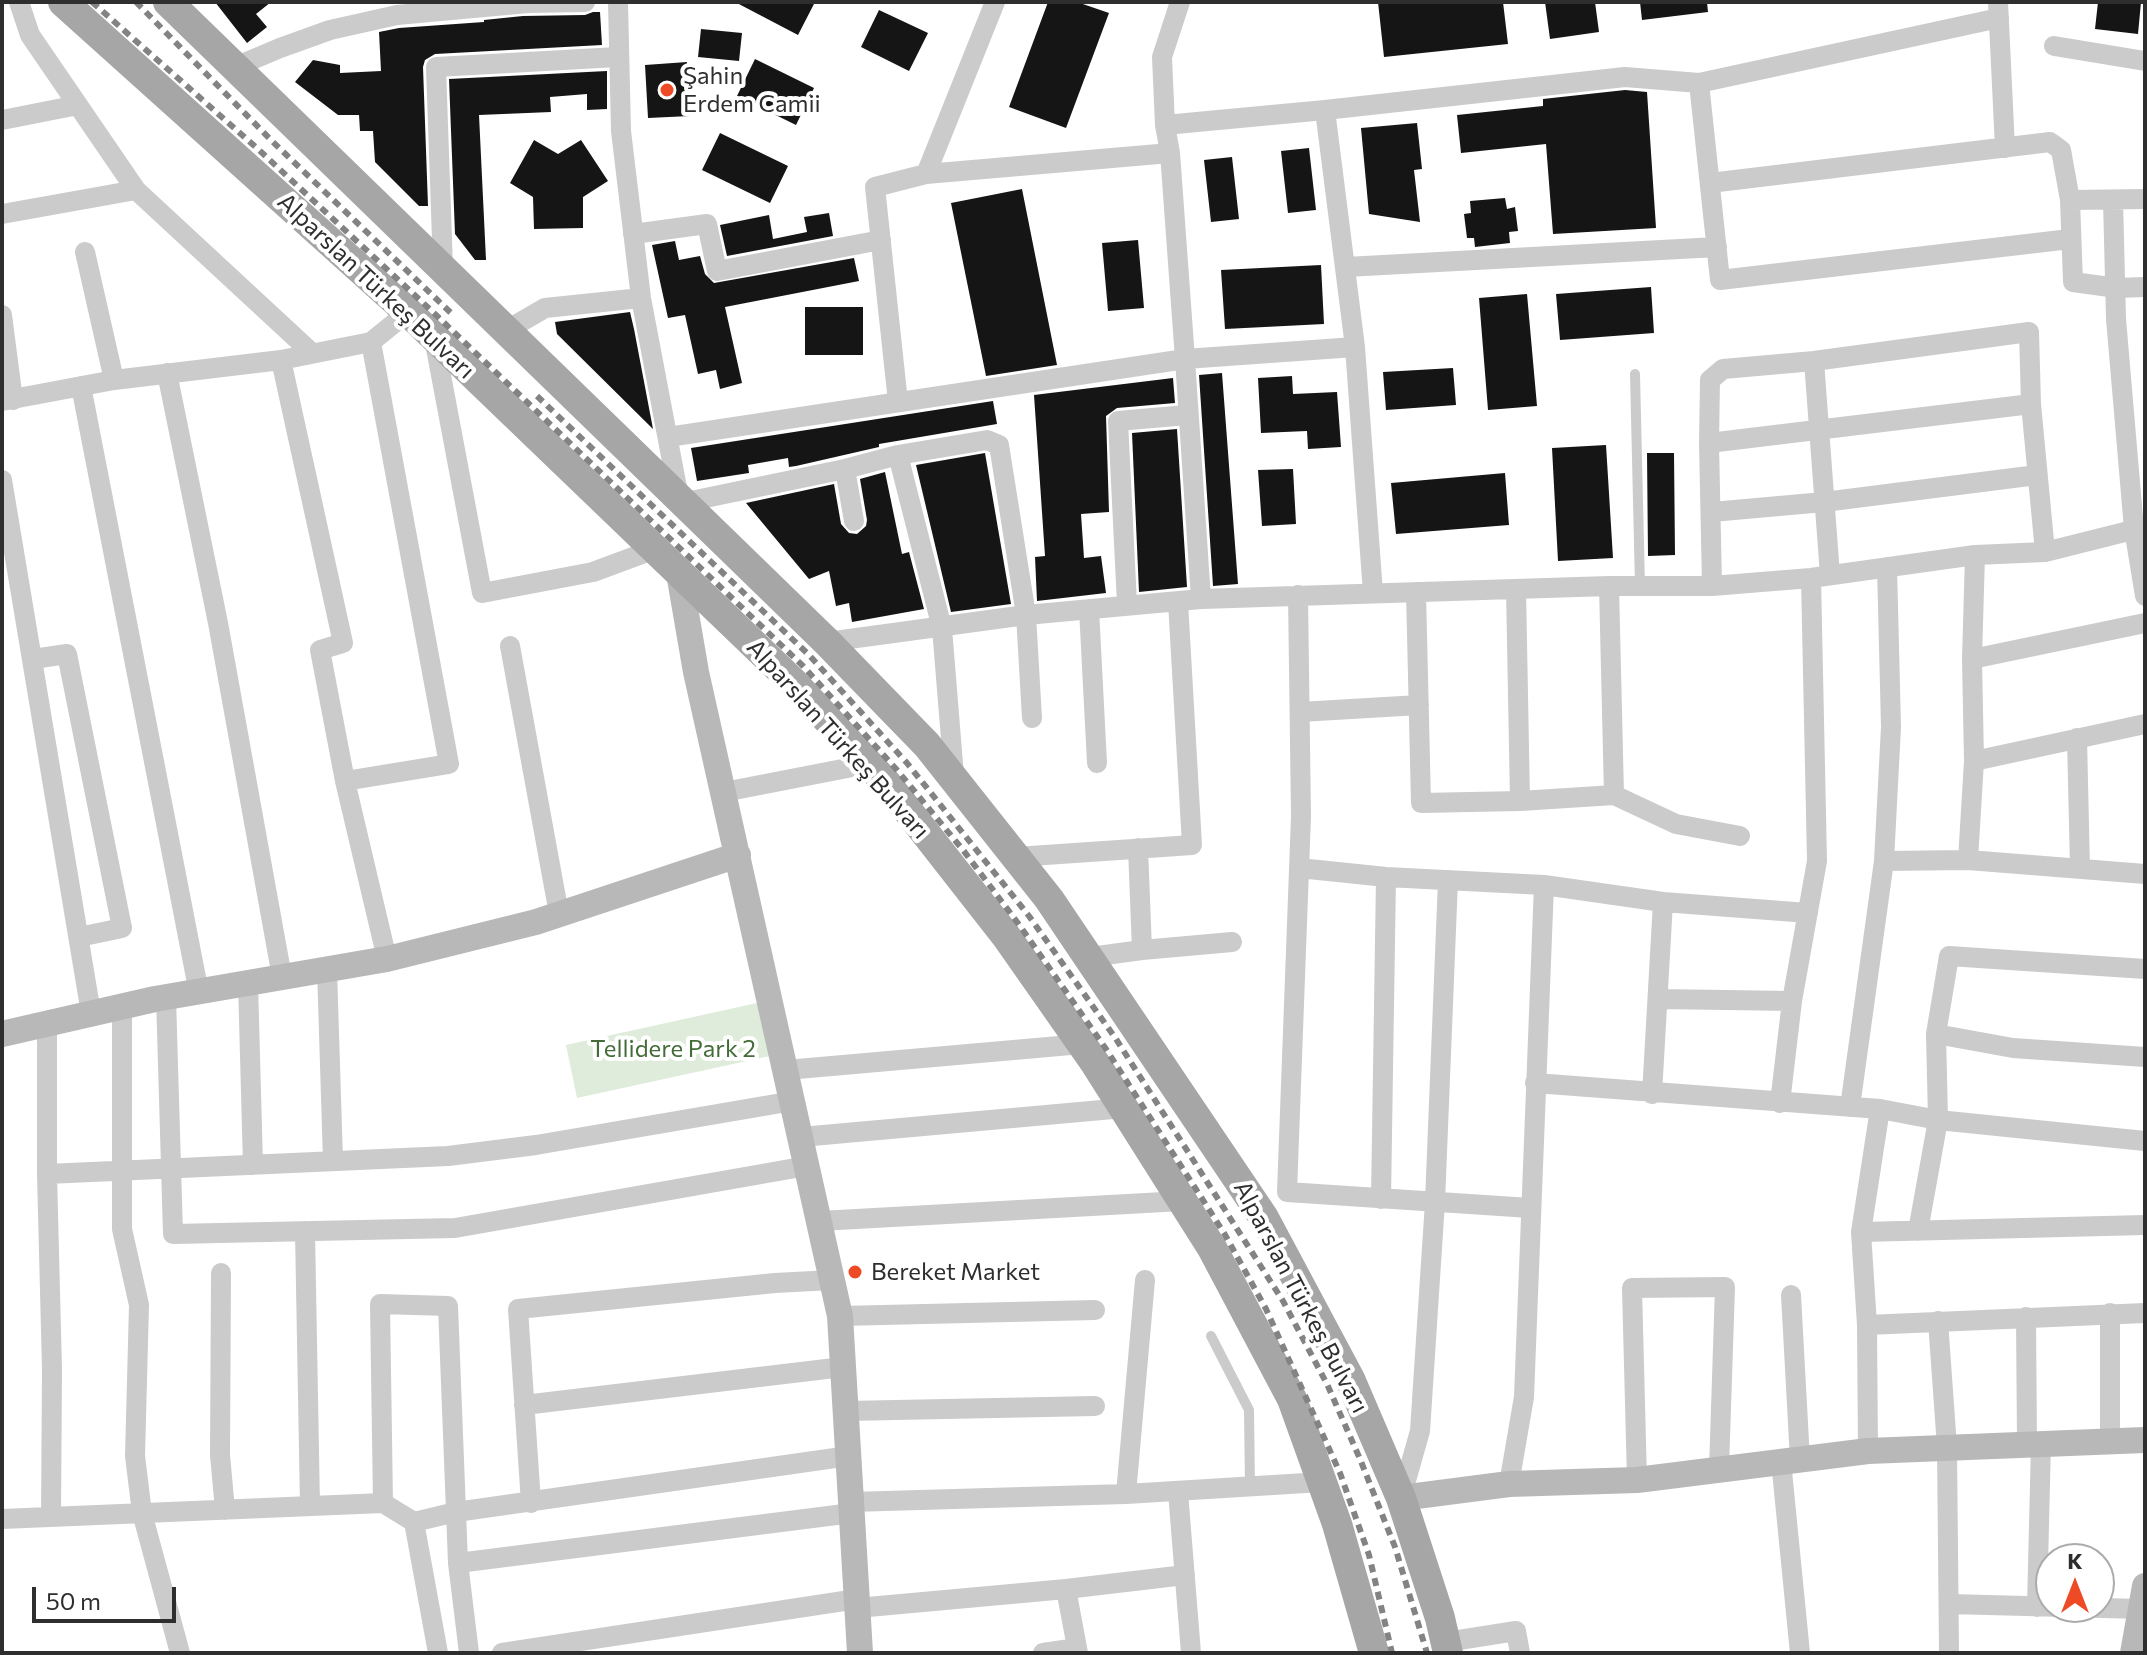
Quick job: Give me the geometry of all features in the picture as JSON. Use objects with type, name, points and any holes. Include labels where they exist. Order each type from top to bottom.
[{"type":"main road","name":"Alparslan Türkeş Bulvarı","points":[[63,2],[408,312],[793,682],[868,764],[1006,936],[1082,1044],[1212,1248],[1292,1399],[1337,1524],[1374,1653]]},
{"type":"main road","name":"Alparslan Türkeş Bulvarı","points":[[176,5],[235,67],[827,642],[927,745],[1049,899],[1257,1208],[1350,1379],[1401,1498],[1447,1647]]},
{"type":"main road","points":[[679,573],[696,672],[840,1316],[860,1653]]},
{"type":"main road","points":[[3,1031],[166,997],[387,959],[559,914],[738,855]]},
{"type":"main road","points":[[1401,1498],[1509,1484],[1637,1480],[1868,1451],[2145,1440]]},
{"type":"main road","points":[[2133,1653],[2143,1597]]},
{"type":"street","points":[[19,2],[30,35],[136,190],[312,353]]},
{"type":"street","points":[[235,67],[330,30],[416,8],[585,2]]},
{"type":"street","points":[[618,2],[621,131],[641,298],[682,500],[845,469],[898,455],[987,440],[999,445],[1026,615],[1032,718]]},
{"type":"street","points":[[926,174],[995,2]]},
{"type":"street","points":[[1180,2],[1162,57],[1201,599]]},
{"type":"street","points":[[1165,125],[1625,77],[1699,83],[1998,10],[2005,148]]},
{"type":"street","points":[[2054,46],[2145,61]]},
{"type":"street","points":[[443,269],[436,67],[618,57]]},
{"type":"street","points":[[1699,83],[1720,280],[2070,239]]},
{"type":"street","points":[[2,120],[78,105]]},
{"type":"street","points":[[1325,110],[1355,347],[1373,593]]},
{"type":"street","points":[[1710,183],[2050,142],[2061,150],[2070,200],[2073,282],[2117,288],[2145,287]]},
{"type":"street","points":[[898,402],[875,187],[926,174],[1170,153]]},
{"type":"street","points":[[2,214],[136,190]]},
{"type":"street","points":[[2070,200],[2145,199]]},
{"type":"street","points":[[2113,200],[2116,319],[2145,596]]},
{"type":"street","points":[[633,234],[707,224],[717,271],[881,240]]},
{"type":"street","points":[[1346,267],[1717,247]]},
{"type":"street","points":[[85,252],[114,380]]},
{"type":"street","points":[[507,330],[545,308],[641,298]]},
{"type":"street","points":[[2,315],[8,400],[114,380],[281,360],[371,342],[408,312]]},
{"type":"street","points":[[1712,586],[1710,380],[1723,369],[1814,361],[2029,332],[2031,404],[2045,552]]},
{"type":"street","points":[[434,338],[482,593],[593,572],[655,549]]},
{"type":"street","points":[[345,781],[449,764],[371,342]]},
{"type":"street","points":[[668,437],[1185,359],[1355,347]]},
{"type":"street","points":[[281,360],[343,643],[320,650],[345,781],[387,959]]},
{"type":"street","points":[[1780,1103],[1792,1001],[1817,861],[1820,576],[1824,502],[1814,361]]},
{"type":"street","points":[[167,373],[218,623],[282,977]]},
{"type":"street","points":[[81,386],[199,993]]},
{"type":"street","points":[[1709,443],[2031,404]]},
{"type":"street","points":[[1127,604],[1118,421],[1187,415]]},
{"type":"street","points":[[898,455],[942,628],[954,778]]},
{"type":"street","points":[[845,469],[854,521]]},
{"type":"street","points":[[1712,512],[1824,502],[2037,475]]},
{"type":"street","points":[[2,480],[91,1013]]},
{"type":"street","points":[[827,642],[1026,615],[1201,599],[1609,586],[1712,586],[1820,576],[1975,555],[2045,552],[2140,528]]},
{"type":"street","points":[[1968,860],[1974,761],[1972,659],[1975,555]]},
{"type":"street","points":[[1850,1107],[1884,861],[1891,727],[1887,567]]},
{"type":"street","points":[[1609,586],[1614,795]]},
{"type":"street","points":[[1516,589],[1520,801]]},
{"type":"street","points":[[1416,592],[1421,803],[1614,795],[1676,824],[1740,836]]},
{"type":"street","points":[[1287,1192],[1299,868],[1298,595]]},
{"type":"street","points":[[1016,857],[1192,845],[1178,602]]},
{"type":"street","points":[[1089,609],[1097,763]]},
{"type":"street","points":[[1972,659],[2145,623]]},
{"type":"street","points":[[510,646],[559,914]]},
{"type":"street","points":[[33,659],[67,654],[122,928],[79,937]]},
{"type":"street","points":[[1300,712],[1419,705]]},
{"type":"street","points":[[1974,761],[2145,724]]},
{"type":"street","points":[[2077,738],[2080,869]]},
{"type":"street","points":[[724,792],[868,764]]},
{"type":"street","points":[[1138,848],[1142,950]]},
{"type":"street","points":[[1884,861],[1968,860],[2145,874]]},
{"type":"street","points":[[1299,868],[1386,877],[1544,885],[1663,902],[1808,913]]},
{"type":"street","points":[[1381,1199],[1386,877]]},
{"type":"street","points":[[1401,1498],[1420,1431],[1435,1202],[1448,880]]},
{"type":"street","points":[[1509,1484],[1524,1397],[1544,885]]},
{"type":"street","points":[[1652,1094],[1663,902]]},
{"type":"street","points":[[1090,957],[1232,942]]},
{"type":"street","points":[[1918,1231],[1938,1120],[1936,1034],[1949,956],[2145,969]]},
{"type":"street","points":[[327,969],[333,1161]]},
{"type":"street","points":[[248,983],[253,1165]]},
{"type":"street","points":[[166,997],[173,1234],[455,1228],[807,1166]]},
{"type":"street","points":[[1658,999],[1792,1001]]},
{"type":"street","points":[[122,1006],[122,1229],[139,1305],[135,1456],[142,1513],[180,1653]]},
{"type":"street","points":[[47,1023],[51,1517]]},
{"type":"street","points":[[1936,1034],[2013,1048],[2145,1057]]},
{"type":"street","points":[[786,1070],[1082,1044]]},
{"type":"street","points":[[1535,1083],[1880,1109],[1938,1120],[2145,1141]]},
{"type":"street","points":[[47,1174],[448,1156],[536,1145],[793,1101]]},
{"type":"street","points":[[801,1137],[1124,1108]]},
{"type":"street","points":[[1868,1451],[1867,1325],[1861,1232],[1880,1109]]},
{"type":"street","points":[[1257,1208],[1287,1192],[1530,1208]]},
{"type":"street","points":[[820,1221],[1182,1201]]},
{"type":"street","points":[[1861,1232],[2145,1225]]},
{"type":"street","points":[[305,1231],[310,1506]]},
{"type":"street","points":[[221,1273],[220,1455],[225,1510]]},
{"type":"street","points":[[531,1503],[518,1309],[760,1284],[832,1280]]},
{"type":"street","points":[[1126,1494],[1145,1280]]},
{"type":"street","points":[[1637,1480],[1632,1288],[1725,1287],[1719,1469]]},
{"type":"street","points":[[1791,1295],[1790,1460],[1800,1653]]},
{"type":"street","points":[[383,1503],[380,1304],[448,1306],[458,1563],[469,1653]]},
{"type":"street","points":[[840,1316],[1095,1310]]},
{"type":"street","points":[[2110,1313],[2110,1441]]},
{"type":"street","points":[[1867,1325],[2145,1313]]},
{"type":"street","points":[[2026,1317],[2034,1444],[2036,1543]]},
{"type":"street","points":[[1938,1321],[1947,1447],[1949,1653]]},
{"type":"street","points":[[524,1405],[843,1367]]},
{"type":"street","points":[[846,1411],[1095,1406]]},
{"type":"street","points":[[2,1519],[383,1503],[414,1522],[456,1512],[849,1456]]},
{"type":"street","points":[[458,1563],[852,1508],[1322,1482]]},
{"type":"street","points":[[1178,1492],[1191,1653]]},
{"type":"street","points":[[414,1522],[438,1653]]},
{"type":"street","points":[[502,1653],[857,1604],[1066,1589],[1185,1575]]},
{"type":"street","points":[[1043,1653],[1077,1650],[1066,1589]]},
{"type":"street","points":[[2115,1600],[2143,1597]]},
{"type":"street","points":[[1949,1604],[2035,1607]]},
{"type":"street","points":[[1447,1647],[1516,1631],[1520,1653]]},
{"type":"lane","points":[[1635,374],[1640,586]]},
{"type":"lane","points":[[1211,1336],[1249,1410],[1250,1488]]},
{"type":"green space","name":"Tellidere Park 2","points":[[766,1001],[779,1054],[577,1098],[566,1045]]},
{"type":"building","points":[[215,2],[271,2],[256,14],[267,27],[247,43]]},
{"type":"building","points":[[735,2],[815,2],[798,35]]},
{"type":"building","points":[[1048,2],[1077,2],[1109,13],[1066,128],[1009,107]]},
{"type":"building","points":[[1378,2],[1503,2],[1508,44],[1384,57]]},
{"type":"building","points":[[1545,2],[1595,2],[1599,32],[1550,39]]},
{"type":"building","points":[[1640,2],[1707,2],[1708,12],[1642,20]]},
{"type":"building","points":[[2098,2],[2141,2],[2138,34],[2095,29]]},
{"type":"building","points":[[879,10],[928,33],[909,71],[861,47]]},
{"type":"building","points":[[600,12],[602,45],[435,54],[425,60],[428,206],[419,206],[375,162],[373,131],[360,131],[359,115],[338,115],[295,82],[313,60],[340,65],[340,73],[381,71],[379,32],[523,16],[585,15]]},
{"type":"building","points":[[701,29],[742,33],[739,61],[698,57]]},
{"type":"building","points":[[755,59],[814,88],[796,125],[737,96]]},
{"type":"building","name":"Şahin Erdem Camii","points":[[687,62],[690,116],[648,118],[645,65]]},
{"type":"building","points":[[607,71],[607,109],[587,110],[587,94],[550,97],[551,112],[479,115],[486,260],[475,260],[455,234],[449,79]]},
{"type":"building","points":[[1625,90],[1647,92],[1656,228],[1553,234],[1546,144],[1461,153],[1457,115],[1543,106],[1543,99]]},
{"type":"building","points":[[1417,123],[1422,169],[1414,170],[1420,222],[1369,214],[1361,128]]},
{"type":"building","points":[[720,133],[788,166],[770,203],[702,170]]},
{"type":"building","points":[[534,140],[558,154],[581,140],[608,181],[583,197],[583,228],[534,229],[533,197],[510,183]]},
{"type":"building","points":[[1309,148],[1316,210],[1288,213],[1281,151]]},
{"type":"building","points":[[1232,157],[1239,219],[1211,222],[1204,160]]},
{"type":"building","points":[[1022,189],[1057,365],[986,376],[951,203]]},
{"type":"building","points":[[1505,198],[1507,209],[1515,207],[1518,231],[1509,232],[1510,243],[1475,247],[1474,238],[1467,238],[1464,214],[1471,213],[1470,201]]},
{"type":"building","points":[[829,213],[833,236],[727,256],[720,225],[769,215],[773,239],[807,232],[804,217]]},
{"type":"building","points":[[1138,240],[1144,308],[1108,311],[1102,243]]},
{"type":"building","points":[[675,241],[679,260],[700,256],[705,274],[714,283],[854,258],[859,281],[725,307],[742,383],[720,389],[716,370],[698,374],[685,315],[668,318],[652,245]]},
{"type":"building","points":[[1321,265],[1324,324],[1225,329],[1221,270]]},
{"type":"building","points":[[1651,287],[1654,333],[1560,340],[1556,294]]},
{"type":"building","points":[[1527,294],[1537,406],[1488,410],[1479,298]]},
{"type":"building","points":[[805,307],[863,307],[863,355],[805,355]]},
{"type":"building","points":[[630,312],[653,429],[557,334],[555,322]]},
{"type":"building","points":[[1453,368],[1456,405],[1386,410],[1383,372]]},
{"type":"building","points":[[1222,373],[1238,584],[1213,586],[1199,375]]},
{"type":"building","points":[[1292,376],[1293,394],[1337,392],[1341,447],[1308,449],[1307,431],[1261,433],[1258,378]]},
{"type":"building","points":[[1173,378],[1175,403],[1117,408],[1106,416],[1109,512],[1081,514],[1084,558],[1101,556],[1106,593],[1037,601],[1035,557],[1045,556],[1034,395]]},
{"type":"building","points":[[993,401],[997,424],[879,444],[879,447],[796,466],[789,467],[788,458],[748,465],[749,473],[697,481],[691,448]]},
{"type":"building","points":[[1177,429],[1187,587],[1139,592],[1132,433]]},
{"type":"building","points":[[1606,445],[1613,558],[1558,561],[1552,448]]},
{"type":"building","points":[[985,453],[1011,604],[951,612],[916,465]]},
{"type":"building","points":[[1647,453],[1674,453],[1675,555],[1648,556]]},
{"type":"building","points":[[1293,469],[1296,524],[1262,526],[1258,470]]},
{"type":"building","points":[[885,472],[902,554],[909,552],[924,609],[852,622],[849,603],[836,606],[829,571],[809,579],[746,503],[834,484],[841,524],[849,533],[857,534],[866,526],[867,520],[860,479]]},
{"type":"building","points":[[1505,473],[1509,525],[1396,534],[1391,483]]},
{"type":"railway","points":[[92,2],[259,150],[436,315],[803,666],[897,770],[963,850],[1106,1049],[1224,1233],[1266,1309],[1340,1473],[1369,1555],[1392,1653]]},
{"type":"railway","points":[[136,2],[273,142],[451,313]]},
{"type":"railway","points":[[537,396],[809,655],[907,763],[1029,916],[1116,1039],[1283,1301],[1327,1384],[1360,1459],[1395,1547],[1427,1653]]},
{"type":"place","name":"Şahin Erdem Camii","points":[[667,90]]},
{"type":"place","name":"Bereket Market","points":[[855,1272]]}]
